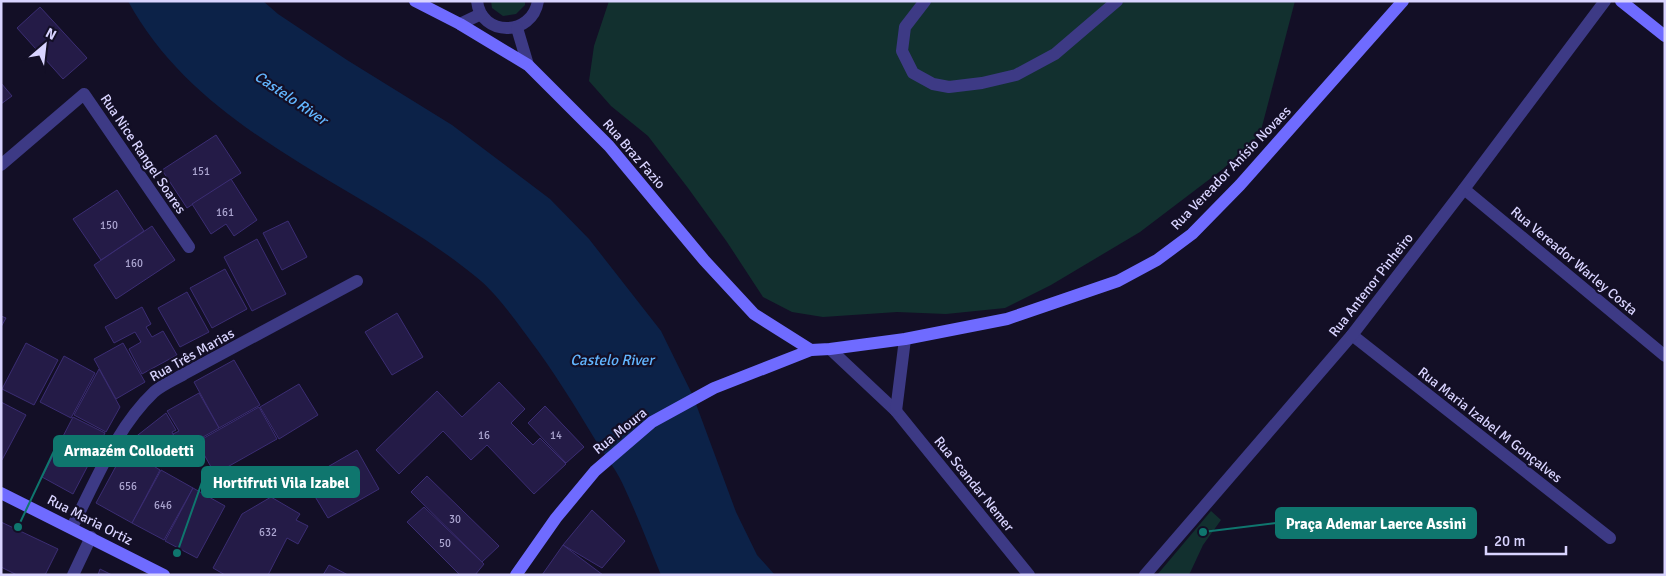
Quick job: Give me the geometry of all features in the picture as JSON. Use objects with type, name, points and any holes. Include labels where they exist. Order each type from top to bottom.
[{"type":"main road","name":"Rua Braz Fazio","points":[[416,1],[460,24],[528,65],[609,146],[704,260],[754,314],[811,350]]},
{"type":"main road","name":"Rua Vereador Anísio Novaes","points":[[811,350],[904,339],[1007,320],[1118,281],[1157,260],[1192,234],[1240,185],[1402,1]]},
{"type":"main road","points":[[1621,1],[1665,36]]},
{"type":"main road","name":"Rua Moura","points":[[516,575],[556,518],[595,471],[652,422],[714,388],[811,350]]},
{"type":"main road","name":"Rua Maria Ortiz","points":[[1,492],[164,575]]},
{"type":"street","points":[[477,1],[481,14],[489,22],[507,29],[517,28],[526,23],[533,16],[538,1]]},
{"type":"street","points":[[925,1],[906,27],[902,51],[914,73],[933,84],[949,86],[982,83],[1016,75],[1055,54],[1118,1]]},
{"type":"street","name":"Rua Antenor Pinheiro","points":[[1145,575],[1352,335],[1605,1]]},
{"type":"street","points":[[460,24],[481,14]]},
{"type":"street","points":[[517,28],[528,65]]},
{"type":"street","name":"Rua Nice Rangel Soares","points":[[1,164],[84,94],[189,247]]},
{"type":"street","name":"Rua Vereador Warley Costa","points":[[1464,189],[1665,356]]},
{"type":"street","name":"Rua Três Marias","points":[[72,527],[116,442],[135,413],[156,391],[357,281]]},
{"type":"street","name":"Rua Maria Izabel M Gonçalves","points":[[1352,335],[1610,538]]},
{"type":"street","points":[[896,411],[904,339]]},
{"type":"street","name":"Rua Scandar Nemer","points":[[830,349],[896,411],[1030,575]]},
{"type":"street","points":[[73,575],[91,537]]},
{"type":"green space","points":[[491,1],[525,1],[525,5],[516,14],[503,16],[492,8]]},
{"type":"green space","points":[[609,1],[1295,1],[1260,134],[1223,169],[1140,232],[1051,285],[1005,308],[946,314],[897,312],[823,317],[792,312],[763,297],[727,242],[648,136],[611,106],[589,81],[594,46]]},
{"type":"green space","points":[[1211,511],[1221,520],[1203,545],[1189,575],[1157,575]]},
{"type":"water","name":"Castelo River","points":[[128,1],[263,1],[278,14],[347,60],[452,125],[550,199],[589,239],[661,331],[693,396],[736,512],[757,555],[775,575],[661,575],[630,500],[615,471],[547,364],[494,294],[481,281],[436,247],[290,157],[243,125],[199,89],[160,49]]},
{"type":"building","points":[[40,7],[87,58],[63,79],[17,28]]},
{"type":"building","points":[[1,83],[12,96],[1,104]]},
{"type":"building","points":[[216,135],[241,173],[187,208],[162,170]]},
{"type":"building","points":[[231,179],[257,220],[234,236],[226,224],[211,234],[192,204]]},
{"type":"building","points":[[117,190],[144,231],[101,260],[73,219]]},
{"type":"building","points":[[288,221],[307,257],[282,270],[263,233]]},
{"type":"building","points":[[152,226],[175,260],[116,299],[94,265]]},
{"type":"building","points":[[257,239],[286,294],[252,311],[224,257]]},
{"type":"building","points":[[225,269],[247,309],[212,328],[190,288]]},
{"type":"building","points":[[187,292],[209,332],[180,347],[158,308]]},
{"type":"building","points":[[142,307],[151,324],[146,327],[152,337],[163,331],[177,355],[142,374],[129,349],[141,342],[135,332],[114,343],[105,327]]},
{"type":"building","points":[[397,313],[423,357],[392,375],[365,332]]},
{"type":"building","points":[[1,316],[6,318],[1,327]]},
{"type":"building","points":[[26,343],[58,360],[34,405],[2,389]]},
{"type":"building","points":[[123,343],[145,382],[116,399],[94,359]]},
{"type":"building","points":[[64,356],[95,373],[71,418],[40,402]]},
{"type":"building","points":[[234,360],[260,405],[219,428],[194,382]]},
{"type":"building","points":[[99,369],[120,407],[106,432],[74,415]]},
{"type":"building","points":[[499,382],[525,409],[511,423],[533,445],[540,438],[566,464],[534,494],[487,445],[471,460],[443,431],[399,474],[376,450],[437,391],[462,417]]},
{"type":"building","points":[[299,384],[318,415],[279,439],[260,407]]},
{"type":"building","points":[[199,393],[219,428],[182,449],[173,434],[179,431],[167,411]]},
{"type":"building","points":[[1,402],[26,415],[2,460],[1,460]]},
{"type":"building","points":[[545,406],[584,447],[566,463],[528,423]]},
{"type":"building","points":[[259,407],[277,439],[215,474],[197,442]]},
{"type":"building","points":[[166,413],[176,430],[172,432],[179,447],[158,459],[129,442]]},
{"type":"building","points":[[73,417],[105,433],[73,494],[42,477]]},
{"type":"building","points":[[128,444],[155,459],[152,465],[160,470],[132,523],[96,503]]},
{"type":"building","points":[[357,450],[379,489],[328,518],[305,480]]},
{"type":"building","points":[[161,470],[193,488],[164,540],[132,523]]},
{"type":"building","points":[[427,476],[499,546],[482,562],[411,492]]},
{"type":"building","points":[[193,488],[225,506],[197,558],[165,541]]},
{"type":"building","points":[[271,497],[300,514],[296,520],[308,526],[298,544],[287,538],[268,575],[225,575],[213,568],[242,514]]},
{"type":"building","points":[[424,507],[484,564],[475,575],[460,575],[407,522]]},
{"type":"building","points":[[592,510],[625,541],[602,568],[563,545]]},
{"type":"building","points":[[1,522],[58,549],[45,575],[17,575],[1,567]]},
{"type":"building","points":[[563,545],[603,575],[542,575]]},
{"type":"building","points":[[329,565],[348,575],[323,575]]},
{"type":"building","points":[[100,569],[112,575],[98,575]]},
{"type":"place","name":"Armazém Collodetti","points":[[18,527]]},
{"type":"place","name":"Praça Ademar Laerce Assini","points":[[1203,532]]},
{"type":"place","name":"Hortifruti Vila Izabel","points":[[177,553]]}]
